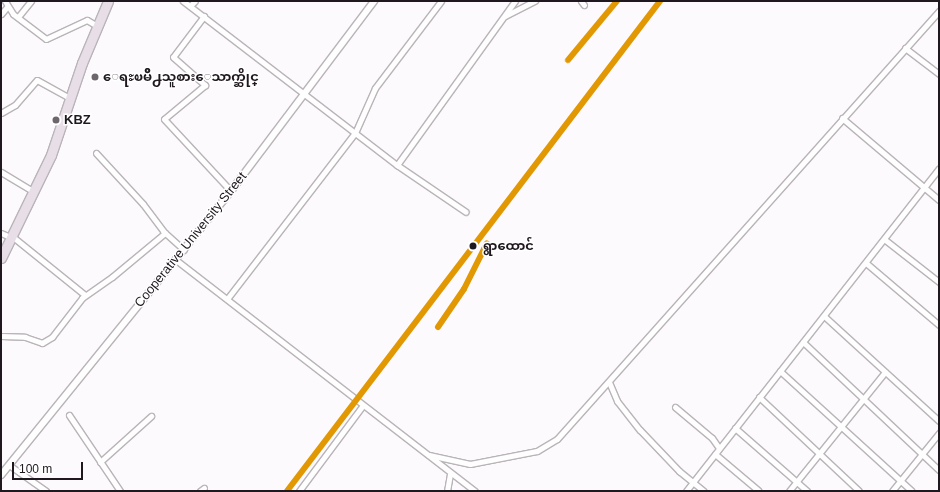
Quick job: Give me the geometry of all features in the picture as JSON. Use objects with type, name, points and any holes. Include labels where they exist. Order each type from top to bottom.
[{"type":"highway","points":[[1,258],[35,193],[51,155],[70,98],[108,1]]},
{"type":"street","points":[[18,17],[31,1]]},
{"type":"street","points":[[183,1],[355,133],[466,212]]},
{"type":"street","points":[[190,6],[194,1]]},
{"type":"street","name":"Cooperative University Street","points":[[1,475],[231,191],[374,1]]},
{"type":"street","points":[[227,299],[355,133],[375,88],[441,1]]},
{"type":"street","points":[[398,165],[515,1]]},
{"type":"street","points":[[504,17],[534,1]]},
{"type":"street","points":[[1,14],[6,4],[18,17],[46,39],[87,20],[97,26]]},
{"type":"street","points":[[429,455],[470,464],[537,451],[556,439],[609,382],[842,118],[939,11]]},
{"type":"street","points":[[204,16],[173,57],[205,85],[164,119],[231,191]]},
{"type":"street","points":[[905,48],[939,74]]},
{"type":"street","points":[[1,113],[15,105],[37,80],[70,98]]},
{"type":"street","points":[[842,118],[939,200]]},
{"type":"street","points":[[96,154],[143,204],[165,233],[184,250]]},
{"type":"street","points":[[686,491],[939,168]]},
{"type":"street","points":[[1,172],[35,193]]},
{"type":"street","points":[[1,233],[12,237],[85,295]]},
{"type":"street","points":[[1,336],[25,336],[42,343],[63,325],[85,295],[165,233]]},
{"type":"street","points":[[884,240],[939,282]]},
{"type":"street","points":[[176,260],[429,455],[450,474],[475,491]]},
{"type":"street","points":[[866,263],[939,325]]},
{"type":"street","points":[[824,316],[939,421]]},
{"type":"street","points":[[803,342],[939,470]]},
{"type":"street","points":[[780,371],[912,491]]},
{"type":"street","points":[[789,491],[885,372]]},
{"type":"street","points":[[609,382],[617,401],[640,430],[679,471],[704,491]]},
{"type":"street","points":[[759,397],[859,491]]},
{"type":"street","points":[[299,491],[363,404]]},
{"type":"street","points":[[675,407],[712,438],[719,448]]},
{"type":"street","points":[[69,415],[120,491]]},
{"type":"street","points":[[100,462],[151,416]]},
{"type":"street","points":[[735,428],[807,491]]},
{"type":"street","points":[[892,491],[939,433]]},
{"type":"street","points":[[715,454],[759,491]]},
{"type":"street","points":[[9,465],[46,491]]},
{"type":"street","points":[[447,491],[450,474]]},
{"type":"transit line","points":[[568,60],[617,1]]},
{"type":"transit line","points":[[287,491],[660,1]]},
{"type":"transit line","points":[[438,327],[464,289],[487,243]]},
{"type":"place","name":"ေရႊၿမိဳ႕သူစားေသာက္ဆိုင္","points":[[95,77]]},
{"type":"place","name":"KBZ","points":[[56,120]]},
{"type":"place","name":"ရွာထောင်","points":[[473,246]]}]
